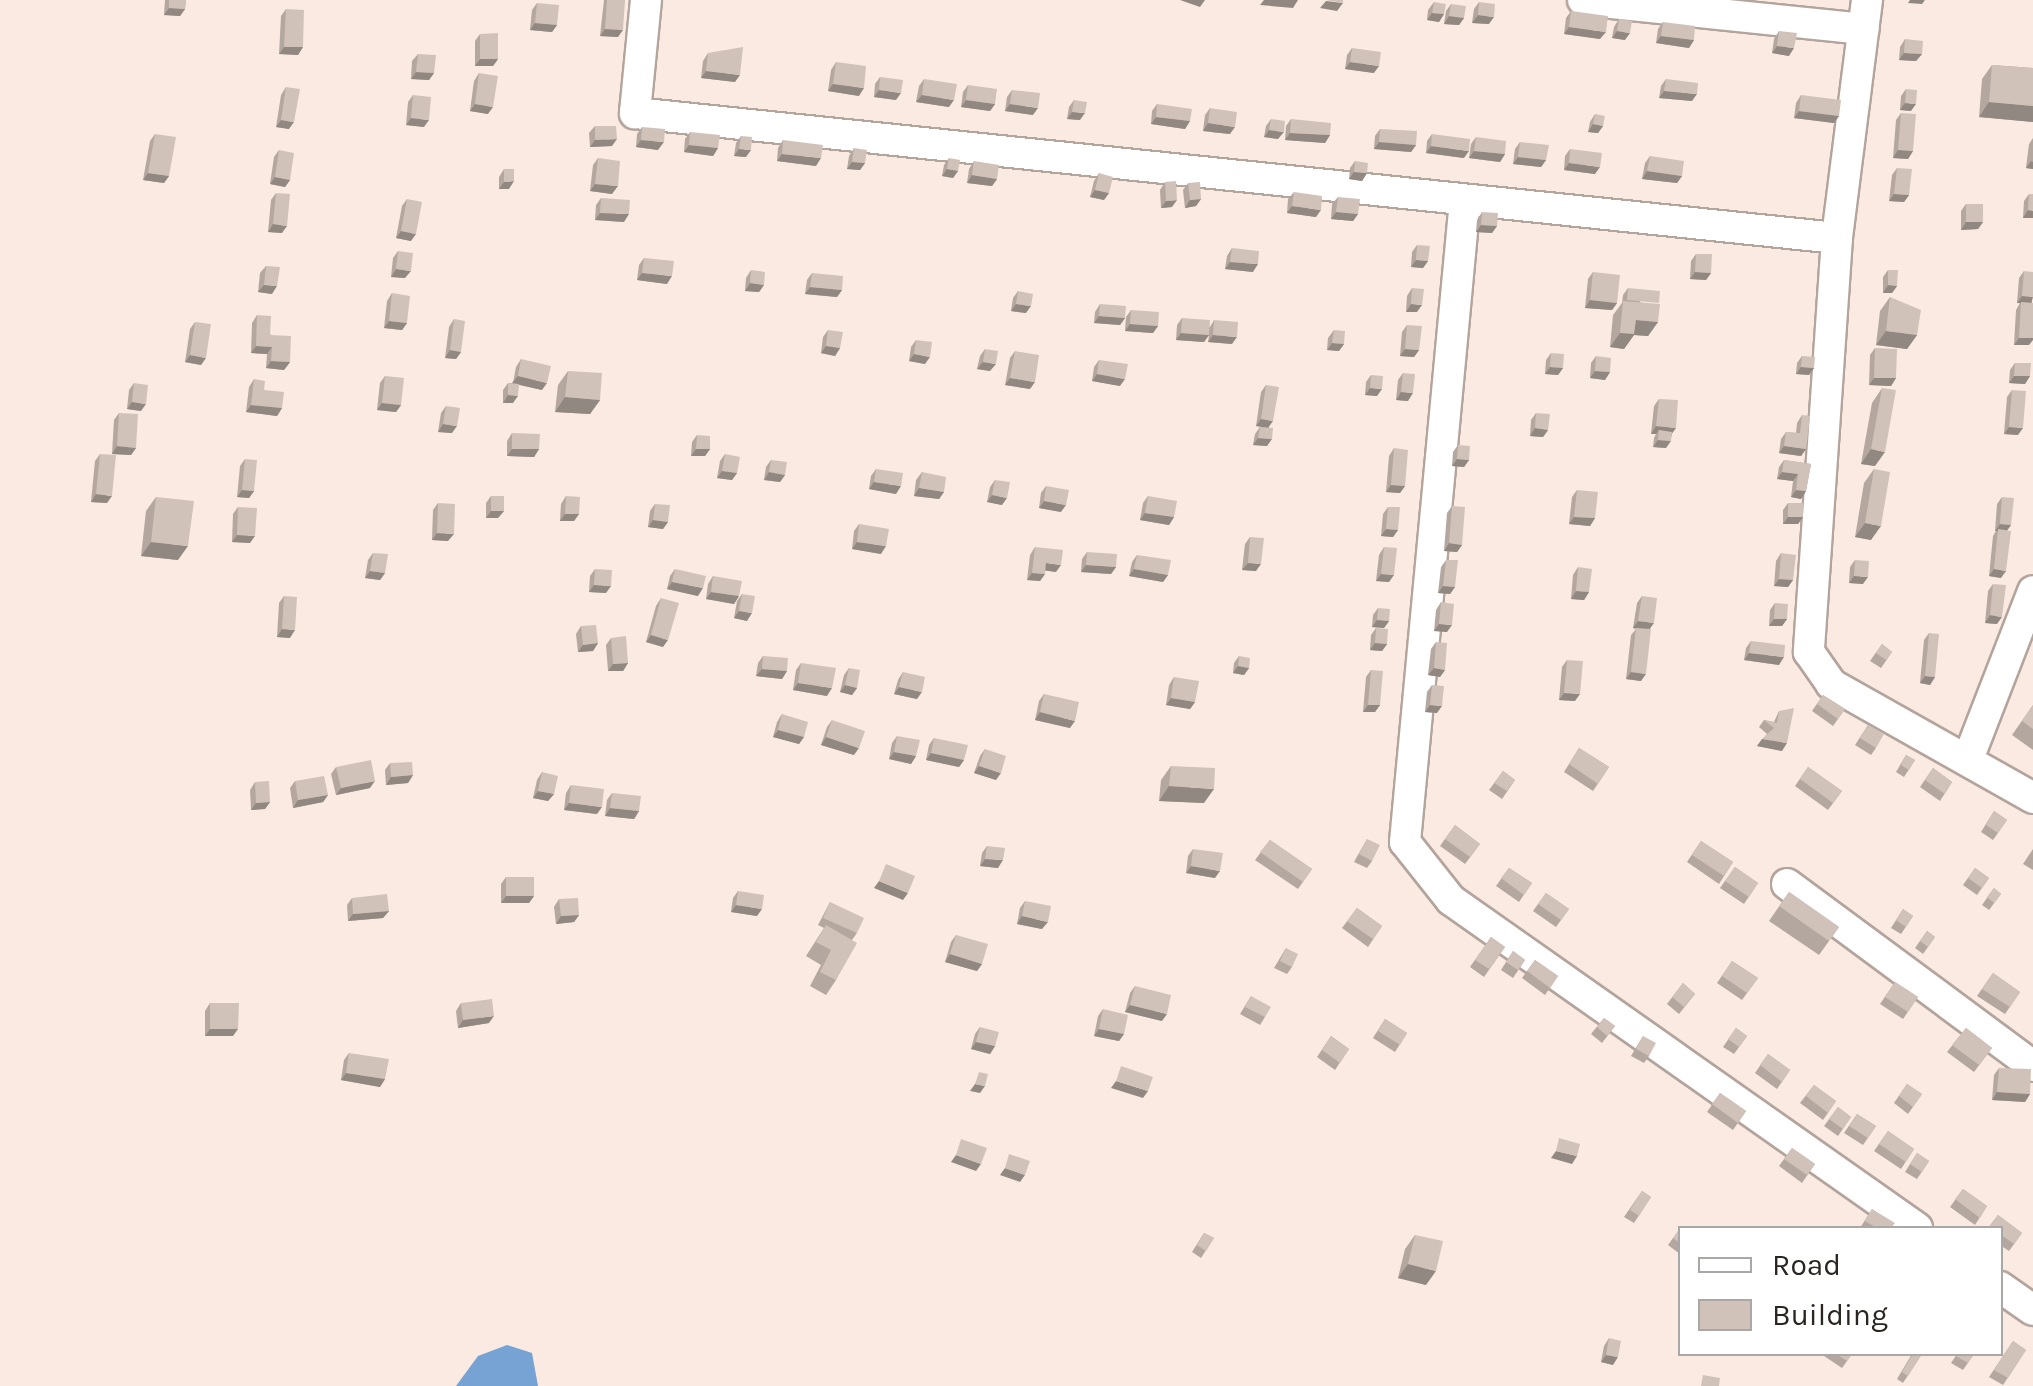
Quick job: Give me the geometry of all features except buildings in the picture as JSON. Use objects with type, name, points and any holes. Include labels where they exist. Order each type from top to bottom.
[{"type":"street","points":[[646,0],[635,113],[1836,238]]},
{"type":"street","points":[[1583,0],[1865,14],[1836,238],[1809,652],[1831,684],[2033,798]]},
{"type":"street","points":[[1464,200],[1405,842],[1452,900],[1914,1226]]},
{"type":"street","points":[[1968,759],[2033,591]]},
{"type":"street","points":[[1787,884],[2033,1066]]},
{"type":"street","points":[[2003,1289],[2033,1310]]},
{"type":"water","points":[[507,1345],[532,1353],[538,1386],[456,1386],[478,1356]]}]
